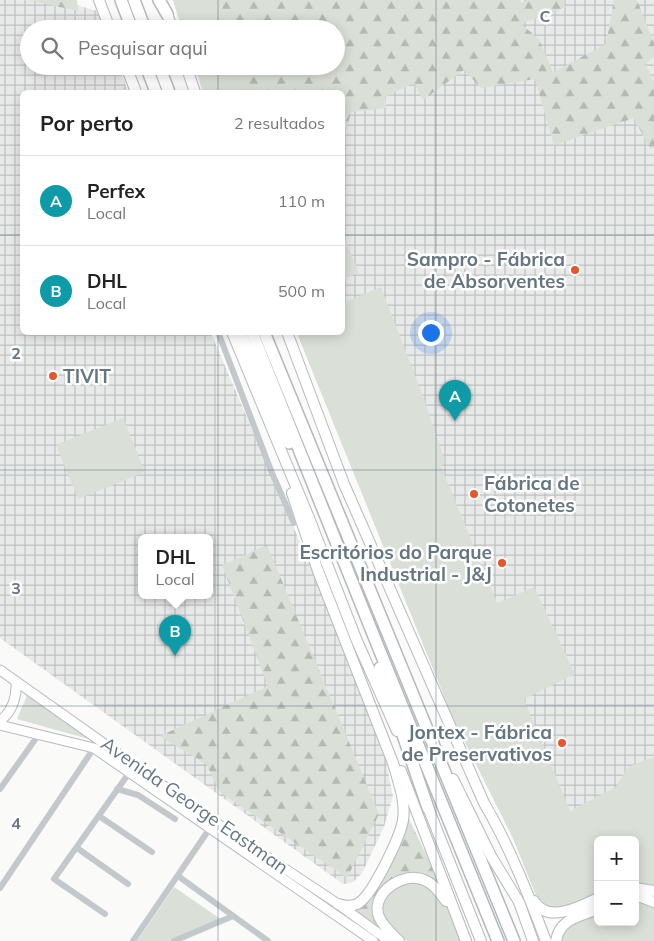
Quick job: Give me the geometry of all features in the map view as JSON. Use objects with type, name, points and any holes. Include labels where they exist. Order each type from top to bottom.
[{"type":"highway","points":[[121,0],[129,20]]},
{"type":"highway","points":[[134,0],[142,20]]},
{"type":"highway","points":[[161,0],[167,14]]},
{"type":"highway","points":[[149,75],[155,90]]},
{"type":"highway","points":[[162,75],[168,90]]},
{"type":"highway","points":[[241,335],[286,435],[321,504]]},
{"type":"highway","points":[[253,335],[498,941]]},
{"type":"highway","points":[[265,335],[514,941]]},
{"type":"highway","points":[[369,625],[383,678],[428,808]]},
{"type":"highway","points":[[463,855],[470,893],[490,941]]},
{"type":"main road","points":[[99,0],[107,20]]},
{"type":"main road","points":[[167,14],[169,20]]},
{"type":"main road","points":[[129,75],[135,90]]},
{"type":"main road","points":[[189,75],[194,90]]},
{"type":"main road","points":[[233,335],[357,641],[408,756],[481,941]]},
{"type":"main road","points":[[288,335],[344,484],[484,803],[503,836],[546,941]]},
{"type":"main road","points":[[287,464],[289,482],[318,571],[370,702],[402,793],[403,819],[399,835],[384,866],[367,895],[357,904],[347,906],[338,904]]},
{"type":"main road","points":[[400,663],[423,707],[456,785],[491,856],[519,902],[533,941]]},
{"type":"main road","name":"Avenida George Eastman","points":[[0,670],[222,827],[338,904],[389,941]]},
{"type":"main road","points":[[0,723],[8,714],[13,704],[16,681]]},
{"type":"main road","name":"Avenida George Eastman","points":[[0,723],[94,748],[373,941]]},
{"type":"main road","points":[[379,728],[405,780],[466,941]]},
{"type":"main road","points":[[399,941],[382,921],[378,910],[378,901],[386,889],[393,884],[415,877],[422,880],[435,886],[454,912]]},
{"type":"main road","points":[[525,886],[537,907],[549,913],[565,912],[594,900]]},
{"type":"main road","points":[[639,889],[654,891]]},
{"type":"main road","points":[[639,897],[654,902]]},
{"type":"main road","points":[[556,941],[558,932],[564,923],[594,910]]},
{"type":"street","points":[[219,335],[272,473],[294,523]]},
{"type":"street","points":[[0,789],[39,734]]},
{"type":"street","points":[[0,888],[94,748]]},
{"type":"street","points":[[105,914],[54,879],[129,773]]},
{"type":"street","points":[[118,790],[138,795],[175,819]]},
{"type":"street","points":[[99,816],[152,852]]},
{"type":"street","points":[[133,941],[210,828]]},
{"type":"street","points":[[77,848],[128,884]]},
{"type":"street","points":[[178,876],[268,941]]},
{"type":"street","points":[[174,941],[233,916]]},
{"type":"shaded area","points":[[0,0],[59,0],[101,12],[103,20],[20,20],[20,75],[122,75],[127,90],[20,90],[20,335],[212,335],[348,655],[382,741],[393,796],[384,827],[362,873],[352,883],[343,884],[0,638]]},
{"type":"shaded area","points":[[173,0],[654,0],[654,887],[639,850],[639,836],[594,836],[594,844],[539,903],[513,838],[453,718],[298,335],[345,335],[345,90],[202,90],[197,75],[345,75],[345,20],[179,20]]},
{"type":"green space","points":[[28,0],[77,0],[78,11]]},
{"type":"green space","points":[[173,0],[218,0],[221,20],[179,20]]},
{"type":"green space","points":[[218,0],[520,0],[521,3],[527,0],[563,0],[566,7],[521,24],[539,39],[553,72],[606,44],[614,0],[637,0],[654,43],[654,57],[645,64],[654,82],[654,147],[650,149],[634,118],[554,145],[535,79],[481,88],[464,70],[423,100],[414,83],[385,97],[387,108],[351,112],[345,136],[345,90],[241,90],[234,75],[345,75],[345,20],[221,20]]},
{"type":"green space","points":[[198,75],[234,75],[241,90],[202,90]]},
{"type":"green space","points":[[345,239],[359,273],[345,278]]},
{"type":"green space","points":[[381,287],[423,396],[445,462],[441,466],[497,603],[534,587],[575,674],[524,699],[570,811],[616,787],[628,767],[654,757],[654,887],[639,885],[639,836],[594,836],[594,896],[561,908],[554,908],[539,903],[513,838],[453,718],[298,335],[345,335],[345,302]]},
{"type":"green space","points":[[123,418],[145,472],[78,499],[56,445]]},
{"type":"green space","points":[[267,545],[379,814],[347,878],[220,792],[206,764],[160,736],[268,686],[222,565]]},
{"type":"green space","points":[[28,693],[92,740],[17,719]]},
{"type":"green space","points":[[409,819],[443,889],[403,875],[373,909],[380,932],[351,911],[367,903]]},
{"type":"green space","points":[[409,882],[424,884],[442,899],[463,941],[407,941],[394,928],[386,918],[382,901],[391,890]]},
{"type":"green space","points":[[174,887],[222,920],[169,941],[137,941]]},
{"type":"green space","points":[[639,901],[654,905],[654,941],[559,941],[566,925],[594,914],[594,926],[639,926]]},
{"type":"place","name":"Sampro - Fábrica de Absorventes","points":[[575,270]]},
{"type":"place","name":"TIVIT","points":[[53,376]]},
{"type":"place","name":"Perfex","points":[[455,421]]},
{"type":"place","name":"Fábrica de Cotonetes","points":[[474,494]]},
{"type":"place","name":"Escritórios do Parque Industrial - J&J","points":[[502,563]]},
{"type":"place","name":"DHL","points":[[175,656]]},
{"type":"place","name":"Jontex - Fábrica de Preservativos","points":[[562,743]]}]
